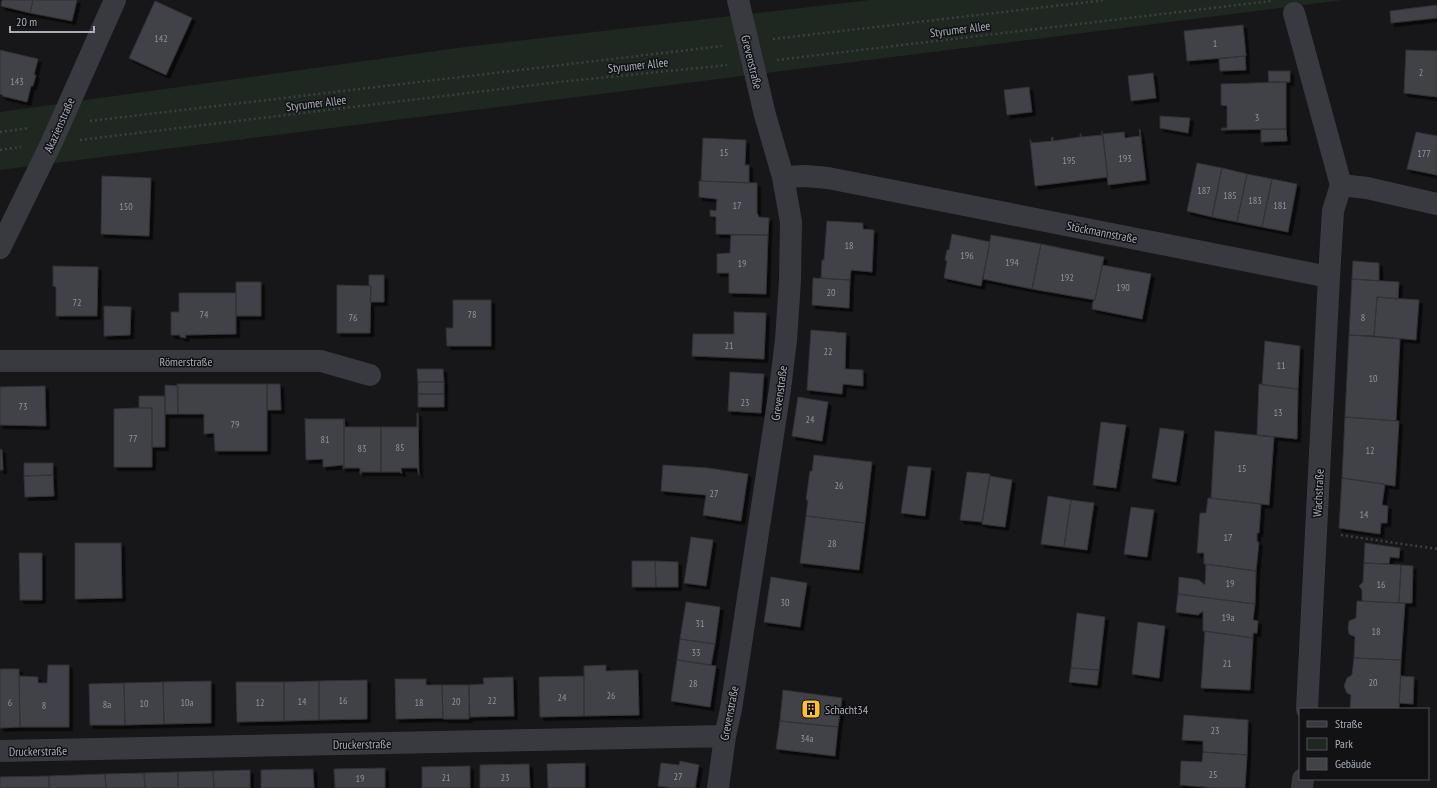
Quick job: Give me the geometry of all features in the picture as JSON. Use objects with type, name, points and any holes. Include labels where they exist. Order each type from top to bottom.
[{"type":"street","name":"Akazienstraße","points":[[0,248],[55,134],[115,0]]},
{"type":"street","name":"Grevenstraße","points":[[718,788],[780,389],[786,340],[790,281],[791,222],[782,177],[765,115],[738,0]]},
{"type":"street","points":[[1286,6],[1341,185],[1333,211],[1329,277]]},
{"type":"street","name":"Stöckmannstraße","points":[[782,177],[806,176],[828,178],[1329,277]]},
{"type":"street","points":[[1341,185],[1367,188],[1437,204]]},
{"type":"street","name":"Wachstraße","points":[[1307,708],[1329,277]]},
{"type":"street","name":"Römerstraße","points":[[0,361],[321,361],[370,375]]},
{"type":"street","name":"Druckerstraße","points":[[0,751],[725,736]]},
{"type":"path","name":"Styrumer Allee","points":[[0,132],[55,134],[559,82],[750,52],[1106,0]]},
{"type":"path","name":"Styrumer Allee","points":[[0,150],[55,134],[614,60],[750,52],[1286,6]]},
{"type":"path","points":[[1316,531],[1437,549]]},
{"type":"green space","points":[[870,0],[1343,0],[0,170],[0,112],[457,48]]},
{"type":"building","points":[[2,0],[33,0],[30,13],[1,6]]},
{"type":"building","points":[[33,0],[77,0],[72,21],[30,13]]},
{"type":"building","points":[[155,1],[192,18],[166,75],[129,58]]},
{"type":"building","points":[[1437,5],[1437,18],[1391,23],[1390,11]]},
{"type":"building","points":[[1243,25],[1246,56],[1187,61],[1184,31]]},
{"type":"building","points":[[0,50],[38,59],[34,75],[36,75],[33,86],[31,86],[27,102],[2,96],[3,95],[0,94]]},
{"type":"building","points":[[1406,50],[1437,51],[1437,97],[1404,93]]},
{"type":"building","points":[[1245,56],[1246,70],[1220,71],[1219,59]]},
{"type":"building","points":[[1268,71],[1290,71],[1290,82],[1269,82]]},
{"type":"building","points":[[1153,73],[1156,98],[1131,101],[1128,76]]},
{"type":"building","points":[[1286,82],[1286,129],[1221,130],[1222,128],[1227,128],[1227,106],[1221,105],[1221,84]]},
{"type":"building","points":[[1029,87],[1032,112],[1007,115],[1004,90]]},
{"type":"building","points":[[1160,116],[1190,118],[1188,133],[1160,128]]},
{"type":"building","points":[[1139,129],[1140,130],[1146,180],[1108,185],[1103,134],[1124,132],[1125,138],[1140,136]]},
{"type":"building","points":[[1261,129],[1286,129],[1287,141],[1261,142]]},
{"type":"building","points":[[1102,131],[1108,177],[1035,186],[1030,140],[1031,143],[1052,141],[1051,138],[1053,137],[1053,141],[1080,137],[1080,134],[1081,137],[1102,135]]},
{"type":"building","points":[[1416,132],[1437,136],[1437,175],[1407,169]]},
{"type":"building","points":[[703,138],[746,140],[745,165],[749,165],[749,183],[701,181]]},
{"type":"building","points":[[1197,163],[1222,168],[1212,217],[1187,211]]},
{"type":"building","points":[[1222,168],[1247,174],[1237,222],[1212,217]]},
{"type":"building","points":[[1247,174],[1272,179],[1262,227],[1237,222]]},
{"type":"building","points":[[102,176],[151,178],[149,236],[101,234]]},
{"type":"building","points":[[1272,179],[1297,184],[1288,232],[1262,227]]},
{"type":"building","points":[[699,181],[757,183],[757,213],[759,217],[769,218],[768,235],[716,234],[716,217],[710,216],[710,210],[716,211],[717,199],[699,197]]},
{"type":"building","points":[[827,221],[863,223],[863,229],[874,230],[872,272],[851,270],[850,280],[821,278]]},
{"type":"building","points":[[952,234],[990,242],[981,286],[944,278],[947,261],[945,260],[947,250],[949,250]]},
{"type":"building","points":[[731,235],[768,235],[766,294],[729,293],[729,273],[717,273],[717,254],[730,253]]},
{"type":"building","points":[[991,235],[1041,244],[1032,289],[983,279]]},
{"type":"building","points":[[1041,244],[1104,257],[1095,300],[1032,289]]},
{"type":"building","points":[[1353,261],[1379,263],[1379,281],[1352,279]]},
{"type":"building","points":[[1102,265],[1151,274],[1142,319],[1092,309]]},
{"type":"building","points":[[53,266],[98,267],[97,316],[56,316],[56,287],[53,286]]},
{"type":"building","points":[[369,275],[384,275],[384,302],[370,302],[371,286],[369,286]]},
{"type":"building","points":[[813,278],[850,280],[849,308],[812,305]]},
{"type":"building","points":[[1352,279],[1399,282],[1398,299],[1377,297],[1374,336],[1349,335]]},
{"type":"building","points":[[236,282],[261,282],[261,316],[236,316]]},
{"type":"building","points":[[337,285],[371,286],[370,333],[337,333]]},
{"type":"building","points":[[179,293],[236,293],[236,334],[185,335],[186,338],[180,337],[180,335],[171,335],[171,312],[179,312]]},
{"type":"building","points":[[1377,297],[1419,300],[1416,340],[1374,336]]},
{"type":"building","points":[[453,300],[491,300],[491,346],[447,346],[446,328],[453,328]]},
{"type":"building","points":[[104,306],[131,307],[130,335],[104,336]]},
{"type":"building","points":[[734,312],[766,313],[764,359],[692,356],[693,334],[734,334]]},
{"type":"building","points":[[811,330],[846,333],[845,369],[863,370],[863,386],[843,384],[842,394],[807,390]]},
{"type":"building","points":[[1349,335],[1400,339],[1396,421],[1345,417]]},
{"type":"building","points":[[1265,341],[1300,346],[1298,389],[1262,385]]},
{"type":"building","points":[[417,369],[443,369],[444,382],[418,382]]},
{"type":"building","points":[[730,372],[764,374],[761,413],[728,411]]},
{"type":"building","points":[[418,382],[444,382],[444,394],[418,394]]},
{"type":"building","points":[[177,384],[267,384],[267,451],[215,451],[214,433],[204,434],[204,414],[178,414]]},
{"type":"building","points":[[267,384],[280,384],[281,410],[267,410]]},
{"type":"building","points":[[1259,384],[1298,389],[1297,439],[1257,435]]},
{"type":"building","points":[[165,385],[178,386],[178,414],[165,414]]},
{"type":"building","points":[[45,386],[46,426],[0,425],[0,387]]},
{"type":"building","points":[[418,394],[444,394],[444,407],[418,407]]},
{"type":"building","points":[[139,396],[165,396],[165,447],[152,447],[152,408],[139,408]]},
{"type":"building","points":[[798,397],[828,402],[822,441],[792,436]]},
{"type":"building","points":[[152,408],[152,467],[114,467],[114,409]]},
{"type":"building","points":[[417,413],[419,475],[417,468],[401,468],[402,473],[381,472],[381,427],[417,427]]},
{"type":"building","points":[[1345,417],[1399,421],[1395,486],[1342,478]]},
{"type":"building","points":[[305,418],[344,419],[344,469],[343,465],[323,467],[323,459],[306,460]]},
{"type":"building","points":[[344,418],[345,427],[381,427],[381,472],[361,472],[360,474],[360,468],[344,468]]},
{"type":"building","points":[[1101,422],[1126,425],[1116,488],[1093,485]]},
{"type":"building","points":[[1160,428],[1184,431],[1176,482],[1152,478]]},
{"type":"building","points":[[1215,431],[1274,437],[1269,505],[1211,498]]},
{"type":"building","points":[[0,449],[2,450],[3,470],[0,470]]},
{"type":"building","points":[[814,455],[872,462],[865,523],[806,516],[808,500],[806,500]]},
{"type":"building","points":[[24,463],[53,463],[53,475],[24,476]]},
{"type":"building","points":[[663,465],[708,468],[748,474],[741,521],[703,515],[706,495],[661,491]]},
{"type":"building","points":[[908,466],[931,468],[925,516],[901,513]]},
{"type":"building","points":[[967,472],[990,474],[982,522],[960,520]]},
{"type":"building","points":[[53,475],[54,496],[25,497],[24,476]]},
{"type":"building","points":[[990,476],[1012,480],[1005,527],[982,524]]},
{"type":"building","points":[[1342,478],[1385,484],[1382,505],[1388,506],[1387,523],[1381,523],[1380,534],[1339,528]]},
{"type":"building","points":[[1048,496],[1071,500],[1064,547],[1041,544]]},
{"type":"building","points":[[1208,498],[1261,504],[1259,533],[1257,533],[1257,542],[1259,542],[1256,571],[1204,564],[1204,553],[1197,553],[1200,513],[1206,513]]},
{"type":"building","points":[[1071,500],[1094,503],[1087,550],[1064,547]]},
{"type":"building","points":[[1131,507],[1154,510],[1147,557],[1124,554]]},
{"type":"building","points":[[806,516],[865,523],[859,570],[800,563]]},
{"type":"building","points":[[691,537],[713,540],[706,586],[684,583]]},
{"type":"building","points":[[75,543],[121,543],[122,598],[75,599]]},
{"type":"building","points":[[1365,543],[1400,548],[1399,558],[1390,557],[1389,564],[1364,563]]},
{"type":"building","points":[[19,553],[42,553],[42,600],[20,600]]},
{"type":"building","points":[[632,561],[655,561],[656,587],[632,587]]},
{"type":"building","points":[[655,561],[678,562],[678,587],[656,587]]},
{"type":"building","points":[[1364,563],[1401,565],[1399,603],[1362,601],[1362,590],[1359,586],[1363,582]]},
{"type":"building","points":[[1206,564],[1256,571],[1255,604],[1178,594],[1179,577],[1199,580],[1205,585]]},
{"type":"building","points":[[1401,565],[1413,566],[1412,603],[1399,603]]},
{"type":"building","points":[[771,577],[807,583],[800,627],[764,622]]},
{"type":"building","points":[[1178,594],[1255,604],[1253,620],[1258,621],[1257,633],[1253,633],[1253,638],[1203,631],[1203,611],[1198,615],[1176,612]]},
{"type":"building","points":[[1357,601],[1405,603],[1401,660],[1354,658],[1355,637],[1349,634],[1348,628],[1349,621],[1356,618]]},
{"type":"building","points":[[686,602],[720,607],[715,644],[680,639]]},
{"type":"building","points":[[1077,613],[1105,617],[1099,670],[1071,668]]},
{"type":"building","points":[[1138,622],[1165,626],[1159,678],[1132,674]]},
{"type":"building","points":[[1205,631],[1253,638],[1250,690],[1201,688]]},
{"type":"building","points":[[680,639],[715,644],[711,665],[677,660]]},
{"type":"building","points":[[1354,658],[1401,660],[1399,708],[1350,708],[1351,695],[1347,693],[1344,686],[1347,678],[1352,675]]},
{"type":"building","points":[[677,660],[716,666],[710,707],[671,701]]},
{"type":"building","points":[[48,665],[69,665],[69,727],[20,727],[19,676],[38,677],[38,683],[47,683]]},
{"type":"building","points":[[606,665],[606,671],[638,670],[639,715],[584,716],[584,666]]},
{"type":"building","points":[[1071,668],[1099,670],[1097,685],[1069,682]]},
{"type":"building","points":[[0,669],[19,669],[20,727],[0,728]]},
{"type":"building","points":[[584,676],[584,716],[540,717],[539,677]]},
{"type":"building","points":[[1401,676],[1414,677],[1413,704],[1399,703]]},
{"type":"building","points":[[513,677],[514,716],[470,717],[469,685],[484,684],[483,678]]},
{"type":"building","points":[[395,679],[426,679],[426,685],[442,685],[443,718],[396,719]]},
{"type":"building","points":[[367,680],[367,719],[319,720],[319,681]]},
{"type":"building","points":[[211,681],[211,723],[164,724],[163,682]]},
{"type":"building","points":[[319,681],[319,720],[284,721],[284,682]]},
{"type":"building","points":[[163,682],[164,724],[125,725],[124,683]]},
{"type":"building","points":[[236,682],[284,682],[284,721],[237,722]]},
{"type":"building","points":[[124,683],[125,725],[90,725],[89,684]]},
{"type":"building","points":[[442,685],[469,685],[469,719],[443,719]]},
{"type":"building","name":"Schacht34","points":[[783,690],[842,698],[838,727],[780,721]]},
{"type":"building","points":[[1184,715],[1248,720],[1247,755],[1203,752],[1203,741],[1182,740]]},
{"type":"building","points":[[780,721],[838,727],[835,756],[776,749]]},
{"type":"building","points":[[1203,752],[1247,755],[1245,788],[1216,788],[1180,785],[1181,761],[1202,762]]},
{"type":"building","points":[[680,761],[699,765],[695,788],[658,786],[661,763],[679,765]]},
{"type":"building","points":[[585,763],[585,788],[548,788],[547,764]]},
{"type":"building","points":[[529,764],[530,788],[480,788],[480,765]]},
{"type":"building","points":[[470,766],[470,788],[422,788],[422,767]]},
{"type":"building","points":[[385,768],[385,788],[335,788],[334,769]]},
{"type":"building","points":[[313,769],[314,788],[261,788],[261,770]]},
{"type":"building","points":[[250,770],[250,788],[214,788],[213,771]]},
{"type":"building","points":[[213,771],[214,788],[178,788],[178,772]]},
{"type":"building","points":[[178,772],[178,788],[145,788],[144,773]]},
{"type":"building","points":[[144,773],[145,788],[106,788],[105,774]]},
{"type":"building","points":[[105,774],[106,788],[49,788],[49,776]]},
{"type":"building","points":[[49,776],[49,788],[0,788],[0,777]]},
{"type":"place","name":"Schacht34","points":[[811,709]]}]
